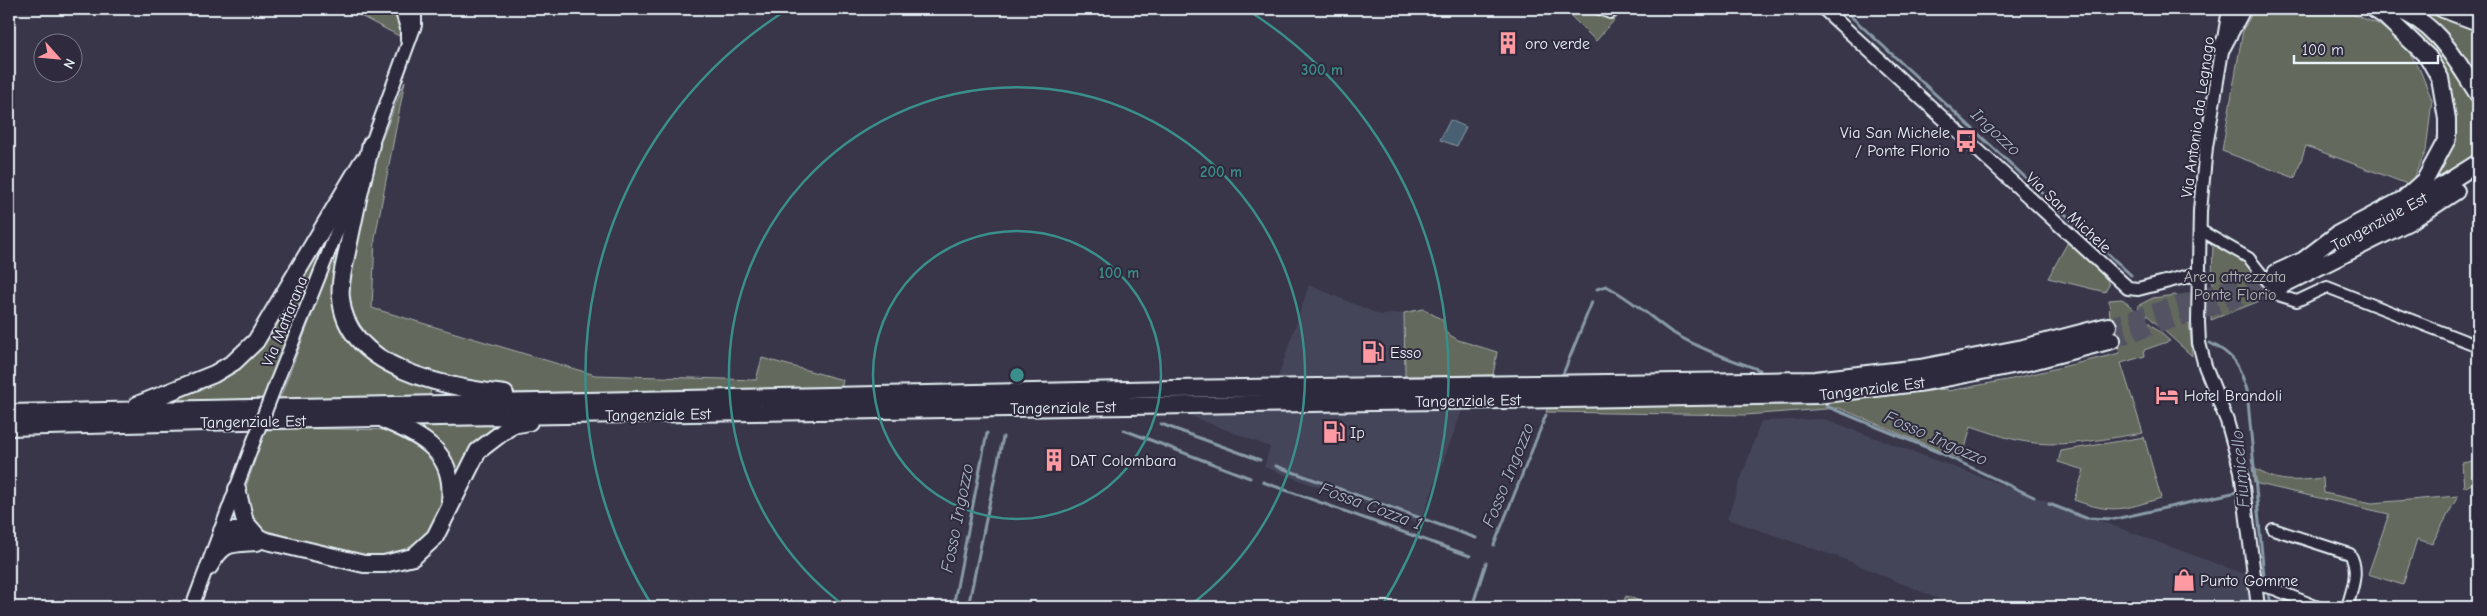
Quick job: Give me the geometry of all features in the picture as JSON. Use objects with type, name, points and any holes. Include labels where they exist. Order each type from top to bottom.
[{"type":"highway","points":[[2222,47],[2242,9]]},
{"type":"highway","points":[[2304,260],[2338,234],[2404,199],[2425,180],[2447,139],[2448,119],[2440,78],[2428,57],[2385,16],[2374,9]]},
{"type":"highway","points":[[2395,9],[2418,18],[2431,28],[2447,46],[2478,94]]},
{"type":"highway","points":[[2443,9],[2478,22]]},
{"type":"highway","points":[[371,144],[356,207],[340,296],[343,311],[360,342],[385,361],[427,378],[473,390],[569,401]]},
{"type":"highway","points":[[126,410],[214,374],[234,362],[256,341],[371,144]]},
{"type":"highway","name":"Tangenziale Est","points":[[2478,163],[2400,212],[2304,260],[2279,279],[2410,221],[2478,177]]},
{"type":"highway","name":"Tangenziale Est","points":[[9,412],[1164,389],[1815,380],[1920,368],[2110,333],[2028,362],[1934,380],[1817,395],[600,415],[9,427]]},
{"type":"highway","points":[[222,531],[241,531],[267,541],[364,564],[384,564],[413,557],[435,538],[478,451],[512,425],[600,415]]},
{"type":"highway","points":[[379,419],[418,434],[431,444],[440,456],[450,480],[449,508]]},
{"type":"highway","points":[[237,489],[245,522],[257,536],[267,541]]},
{"type":"highway","points":[[222,531],[236,542]]},
{"type":"highway","points":[[208,567],[221,548],[236,542],[267,541]]},
{"type":"street","name":"Via Mattarana","points":[[192,607],[222,531],[253,443],[407,48],[414,25],[409,9]]},
{"type":"street","points":[[1599,9],[1610,13],[1614,9]]},
{"type":"street","name":"Via San Michele","points":[[1824,9],[2128,288],[2138,289],[2200,273]]},
{"type":"street","name":"Via Antonio da Legnago","points":[[2229,9],[2206,147],[2200,230],[2200,343],[2205,366],[2227,420],[2240,471],[2259,586],[2258,607]]},
{"type":"street","points":[[2200,230],[2249,258],[2278,295],[2297,301],[2327,286],[2478,346]]},
{"type":"street","points":[[2273,529],[2350,554],[2355,562],[2355,571],[2347,607]]},
{"type":"street","points":[[2259,586],[2274,589],[2318,607]]},
{"type":"shaded area","points":[[1450,120],[1466,127],[1457,146],[1440,140]]},
{"type":"shaded area","points":[[1309,285],[1380,315],[1404,313],[1405,376],[1278,377]]},
{"type":"shaded area","points":[[1464,405],[1420,524],[1264,467],[1270,447],[1173,409]]},
{"type":"shaded area","points":[[1824,419],[2247,575],[2251,607],[1958,607],[1841,558],[1727,519],[1761,421]]},
{"type":"green space","points":[[347,9],[394,9],[401,24],[403,38]]},
{"type":"green space","points":[[1564,9],[1624,9],[1596,41]]},
{"type":"green space","points":[[2258,9],[2326,9],[2352,14],[2378,24],[2404,44],[2420,70],[2432,100],[2426,151],[2410,185],[2306,146],[2295,178],[2222,151],[2243,30],[2253,12]]},
{"type":"green space","points":[[2415,9],[2478,31],[2478,79],[2447,35]]},
{"type":"green space","points":[[2392,15],[2403,19],[2420,30],[2444,56],[2478,111],[2478,154],[2430,185],[2444,166],[2453,143],[2455,115],[2446,80]]},
{"type":"green space","points":[[405,81],[375,238],[372,308],[595,375],[756,380],[762,358],[843,380],[841,389],[496,393],[407,365],[373,344],[353,314],[349,294],[351,264],[368,175]]},
{"type":"green space","points":[[333,219],[262,402],[172,403],[231,375],[264,344],[278,325],[302,283]]},
{"type":"green space","points":[[348,220],[346,327],[426,384],[431,390],[429,397],[279,401]]},
{"type":"green space","points":[[2068,242],[2107,280],[2109,285],[2105,292],[2048,278]]},
{"type":"green space","name":"Area attrezzata Ponte Florio","points":[[2213,242],[2246,260],[2275,295],[2211,320]]},
{"type":"green space","points":[[2175,295],[2180,298],[2187,313],[2192,356],[2137,306],[2153,298]]},
{"type":"green space","points":[[2122,299],[2170,341],[2144,350],[2145,356],[2121,363],[2143,433],[2089,441],[2048,444],[2019,440],[1971,426],[1962,460],[1839,408],[1745,415],[1546,412],[1548,407],[1831,402],[1947,389],[1948,391],[2012,379],[2120,353],[2110,320],[2109,300]]},
{"type":"green space","points":[[1423,309],[1443,320],[1445,332],[1458,340],[1497,352],[1493,375],[1405,376],[1404,313]]},
{"type":"green space","points":[[491,424],[494,430],[457,477],[422,428],[425,425]]},
{"type":"green space","points":[[266,428],[397,430],[431,455],[445,481],[443,513],[420,545],[386,559],[338,552],[255,529],[244,493]]},
{"type":"green space","points":[[2144,437],[2161,498],[2118,509],[2108,509],[2074,500],[2084,470],[2058,462],[2061,451]]},
{"type":"green space","points":[[2478,462],[2477,481],[2464,488],[2462,463]]},
{"type":"green space","points":[[2252,467],[2278,479],[2303,480],[2323,478],[2324,493],[2372,503],[2458,496],[2432,544],[2417,539],[2403,585],[2368,574],[2389,514],[2254,483]]},
{"type":"green space","points":[[1626,596],[1657,607],[1621,607]]},
{"type":"waterway","name":"Ingozzo","points":[[1843,9],[2131,275]]},
{"type":"waterway","name":"Fosso Ingozzo","points":[[1597,289],[1606,286],[1680,337],[1714,353],[1760,370]]},
{"type":"waterway","name":"Fosso Ingozzo","points":[[1563,374],[1592,302]]},
{"type":"waterway","name":"Fiumicello","points":[[2210,343],[2225,351],[2234,361],[2247,390],[2266,585]]},
{"type":"waterway","name":"Fosso Ingozzo","points":[[1826,406],[1938,452],[2034,497]]},
{"type":"waterway","name":"Fosso Ingozzo","points":[[1494,545],[1546,415]]},
{"type":"waterway","name":"Fosso Ingozzo","points":[[1161,424],[1260,460]]},
{"type":"waterway","name":"Fossa Cozza 1","points":[[1124,430],[1250,478]]},
{"type":"waterway","name":"Fosso Ingozzo","points":[[953,607],[987,433]]},
{"type":"waterway","name":"Fossa Cozza 1","points":[[968,607],[1003,437]]},
{"type":"waterway","name":"Fosso Ingozzo","points":[[1276,466],[1476,538]]},
{"type":"waterway","name":"Fossa Cozza 1","points":[[1263,482],[1470,556]]},
{"type":"waterway","name":"Fosso Ingozzo","points":[[2049,504],[2086,518],[2115,519],[2237,492]]},
{"type":"waterway","name":"Fossa Cozza 1","points":[[1472,607],[1486,563]]},
{"type":"waterway","name":"Fiumicello","points":[[2268,591],[2272,607]]},
{"type":"tunnel","points":[[2108,326],[2276,273]]},
{"type":"tunnel","points":[[2112,340],[2282,285]]},
{"type":"place","name":"oro verde","points":[[1508,43]]},
{"type":"place","name":"Via San Michele / Ponte Florio","points":[[1966,141]]},
{"type":"place","name":"Esso","points":[[1373,352]]},
{"type":"place","name":"Hotel Brandoli","points":[[2167,395]]},
{"type":"place","name":"Ip","points":[[1334,432]]},
{"type":"place","name":"DAT Colombara","points":[[1054,460]]},
{"type":"place","name":"Punto Gomme","points":[[2184,580]]}]
